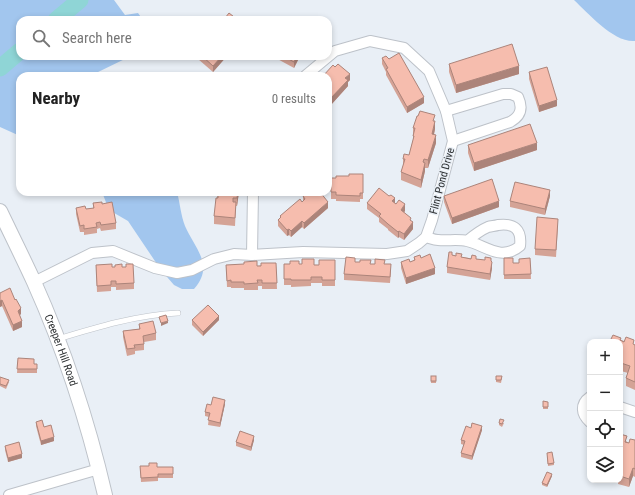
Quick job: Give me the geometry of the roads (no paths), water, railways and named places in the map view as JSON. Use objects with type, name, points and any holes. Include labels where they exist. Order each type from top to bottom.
[{"type":"street","name":"Flint Pond Drive","points":[[332,53],[335,51],[370,41],[404,48],[429,71],[446,111],[453,141],[432,220],[426,236]]},
{"type":"street","name":"Flint Pond Drive","points":[[307,72],[323,60]]},
{"type":"street","points":[[446,111],[503,94],[511,94],[516,96],[520,101],[520,114],[516,119],[453,141]]},
{"type":"street","points":[[252,254],[253,196]]},
{"type":"street","name":"Creeper Hill Road","points":[[0,211],[34,282],[57,339],[80,403],[105,495]]},
{"type":"street","points":[[34,282],[92,253],[113,251],[155,268],[177,273],[192,270],[214,259],[234,254],[302,252],[387,254],[407,251],[426,236],[437,240],[467,241],[492,251],[507,252],[514,251],[520,246],[521,238],[519,231],[514,226],[505,224],[489,226],[467,241]]},
{"type":"street","points":[[587,399],[582,410],[587,419]]},
{"type":"street","points":[[623,408],[635,412]]},
{"type":"street","points":[[9,495],[99,469]]},
{"type":"lane","points":[[57,339],[129,320],[162,314],[178,313]]},
{"type":"waterway","points":[[61,16],[80,0]]},
{"type":"waterway","points":[[0,68],[16,54]]}]
